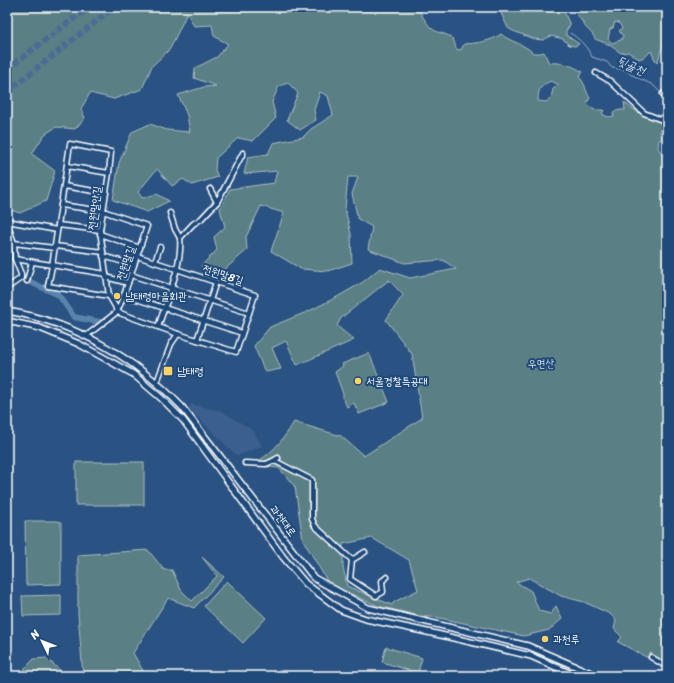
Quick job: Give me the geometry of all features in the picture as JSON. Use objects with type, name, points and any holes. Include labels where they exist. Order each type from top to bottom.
[{"type":"main road","name":"과천대로","points":[[7,312],[27,314],[86,336],[115,352],[157,382],[182,407],[314,578],[368,608],[528,646],[598,676]]},
{"type":"main road","points":[[7,321],[40,328],[79,344],[133,374],[161,398],[183,420],[283,557],[306,584],[341,610],[366,620],[432,633],[531,656],[576,676]]},
{"type":"main road","points":[[79,344],[86,336]]},
{"type":"main road","points":[[221,472],[229,466]]},
{"type":"street","points":[[596,73],[610,81],[644,113],[667,122]]},
{"type":"street","points":[[663,94],[667,98]]},
{"type":"street","name":"전원말안길","points":[[67,166],[70,144],[111,152],[100,232],[109,296],[117,312]]},
{"type":"street","points":[[180,238],[217,202],[243,153]]},
{"type":"street","points":[[109,173],[67,166],[48,286],[109,296]]},
{"type":"street","points":[[64,186],[106,192]]},
{"type":"street","points":[[210,189],[217,202]]},
{"type":"street","points":[[61,205],[103,211]]},
{"type":"street","name":"전원말길","points":[[86,336],[117,312],[147,226],[103,211]]},
{"type":"street","points":[[158,327],[177,269],[182,248],[180,238],[175,230],[170,213]]},
{"type":"street","points":[[7,288],[21,278],[21,274],[15,259],[14,243],[7,222],[57,230]]},
{"type":"street","points":[[58,225],[100,232],[140,248]]},
{"type":"street","points":[[14,243],[103,254],[134,265]]},
{"type":"street","points":[[155,262],[160,247]]},
{"type":"street","name":"전원말8길","points":[[137,256],[255,295],[249,313]]},
{"type":"street","points":[[15,259],[106,276],[128,283]]},
{"type":"street","points":[[27,281],[32,262]]},
{"type":"street","points":[[117,312],[178,334],[236,352],[249,313],[130,275]]},
{"type":"street","points":[[197,340],[216,282]]},
{"type":"street","points":[[124,295],[242,333]]},
{"type":"street","points":[[157,382],[171,344],[178,334]]},
{"type":"street","points":[[245,463],[266,464],[278,458]]},
{"type":"street","points":[[273,461],[312,480],[312,519],[315,526],[352,560]]},
{"type":"street","points":[[352,560],[364,552]]},
{"type":"street","points":[[352,560],[350,579],[376,596],[383,592],[382,581],[387,577]]},
{"type":"street","points":[[651,657],[667,667]]},
{"type":"shaded area","points":[[191,404],[221,411],[253,430],[262,446],[237,456],[189,409]]},
{"type":"green space","name":"우면산","points":[[7,7],[422,7],[419,10],[430,27],[450,36],[455,43],[456,49],[461,50],[464,44],[479,43],[497,37],[501,34],[526,47],[533,53],[544,52],[549,63],[567,64],[583,72],[579,77],[583,82],[590,98],[587,103],[594,110],[604,110],[602,114],[608,117],[614,116],[613,112],[625,110],[624,102],[644,116],[667,123],[667,130],[660,131],[662,139],[659,140],[658,148],[667,161],[667,662],[663,660],[658,663],[652,658],[646,657],[618,642],[622,637],[614,629],[616,620],[610,614],[584,602],[561,596],[529,578],[516,582],[531,591],[539,611],[551,614],[556,606],[562,619],[549,630],[524,636],[435,617],[425,617],[378,606],[329,584],[303,540],[295,487],[279,468],[261,466],[258,461],[279,444],[294,422],[341,436],[364,456],[422,418],[412,354],[386,320],[403,295],[389,280],[341,318],[337,326],[354,340],[297,365],[286,341],[272,348],[281,369],[265,372],[254,346],[270,327],[309,311],[337,297],[363,282],[380,268],[410,278],[456,269],[443,260],[404,263],[368,249],[372,227],[358,219],[352,194],[358,177],[348,177],[345,209],[351,234],[352,263],[328,271],[301,269],[271,251],[284,213],[261,206],[246,237],[247,250],[223,271],[201,266],[217,250],[214,237],[225,227],[220,209],[230,189],[274,183],[277,171],[244,174],[248,157],[268,154],[273,143],[303,137],[311,129],[333,115],[328,96],[320,92],[314,110],[316,120],[300,130],[287,120],[298,93],[288,83],[279,86],[272,102],[276,118],[253,141],[238,138],[216,158],[215,170],[218,177],[192,185],[183,179],[172,186],[157,169],[138,192],[142,198],[157,194],[169,201],[147,212],[113,200],[119,163],[132,132],[150,124],[167,130],[190,132],[187,115],[178,95],[204,87],[216,86],[194,78],[195,68],[217,57],[228,44],[214,36],[212,25],[194,26],[187,13],[170,49],[152,66],[142,89],[114,99],[90,93],[81,109],[85,118],[75,129],[56,127],[44,135],[32,154],[55,171],[46,201],[20,213],[7,209]],"holes":[[[551,81],[559,85],[553,89],[551,98],[546,102],[538,101],[540,88],[544,84]],[[372,538],[409,560],[418,590],[394,602],[392,605],[347,586],[343,567],[343,544]]]},
{"type":"green space","points":[[498,7],[562,7],[570,25],[566,31],[566,35],[579,44],[575,46],[569,45],[563,39],[551,36],[543,40],[534,39],[513,31],[508,28]]},
{"type":"green space","points":[[571,7],[667,7],[667,43],[663,46],[657,63],[651,51],[646,56],[639,59],[628,52],[621,53],[608,44],[595,39]],"holes":[[[615,22],[619,23],[622,28],[619,31],[623,36],[621,40],[612,43],[608,39],[610,29],[613,28]]]},
{"type":"green space","points":[[369,353],[389,402],[359,414],[354,403],[347,407],[335,372],[343,366],[342,364]]},
{"type":"green space","points":[[76,462],[144,462],[144,505],[76,505]]},
{"type":"green space","points":[[25,521],[61,522],[61,584],[26,585]]},
{"type":"green space","points":[[148,550],[164,570],[172,570],[181,590],[192,601],[217,576],[202,557],[224,577],[194,608],[168,598],[133,653],[146,676],[83,676],[78,613],[78,555]]},
{"type":"green space","points":[[227,581],[266,618],[243,643],[204,606]]},
{"type":"green space","points":[[61,595],[61,615],[23,616],[22,596]]},
{"type":"green space","points":[[386,647],[422,658],[418,673],[382,662]]},
{"type":"green space","points":[[46,658],[62,672],[62,676],[31,676],[24,669],[34,659]]},
{"type":"waterway","name":"뒷골천","points":[[570,33],[583,44],[592,57],[607,62],[612,68],[626,70],[630,74],[653,85],[662,94]]},
{"type":"waterway","points":[[28,281],[57,294],[74,317],[100,322]]},
{"type":"tunnel","points":[[7,69],[89,7]]},
{"type":"tunnel","points":[[7,92],[114,7]]},
{"type":"place","name":"남태령마을회관","points":[[117,296]]},
{"type":"place","name":"남태령","points":[[168,371]]},
{"type":"place","name":"서울경찰특공대","points":[[358,381]]},
{"type":"place","name":"과천루","points":[[545,639]]}]
